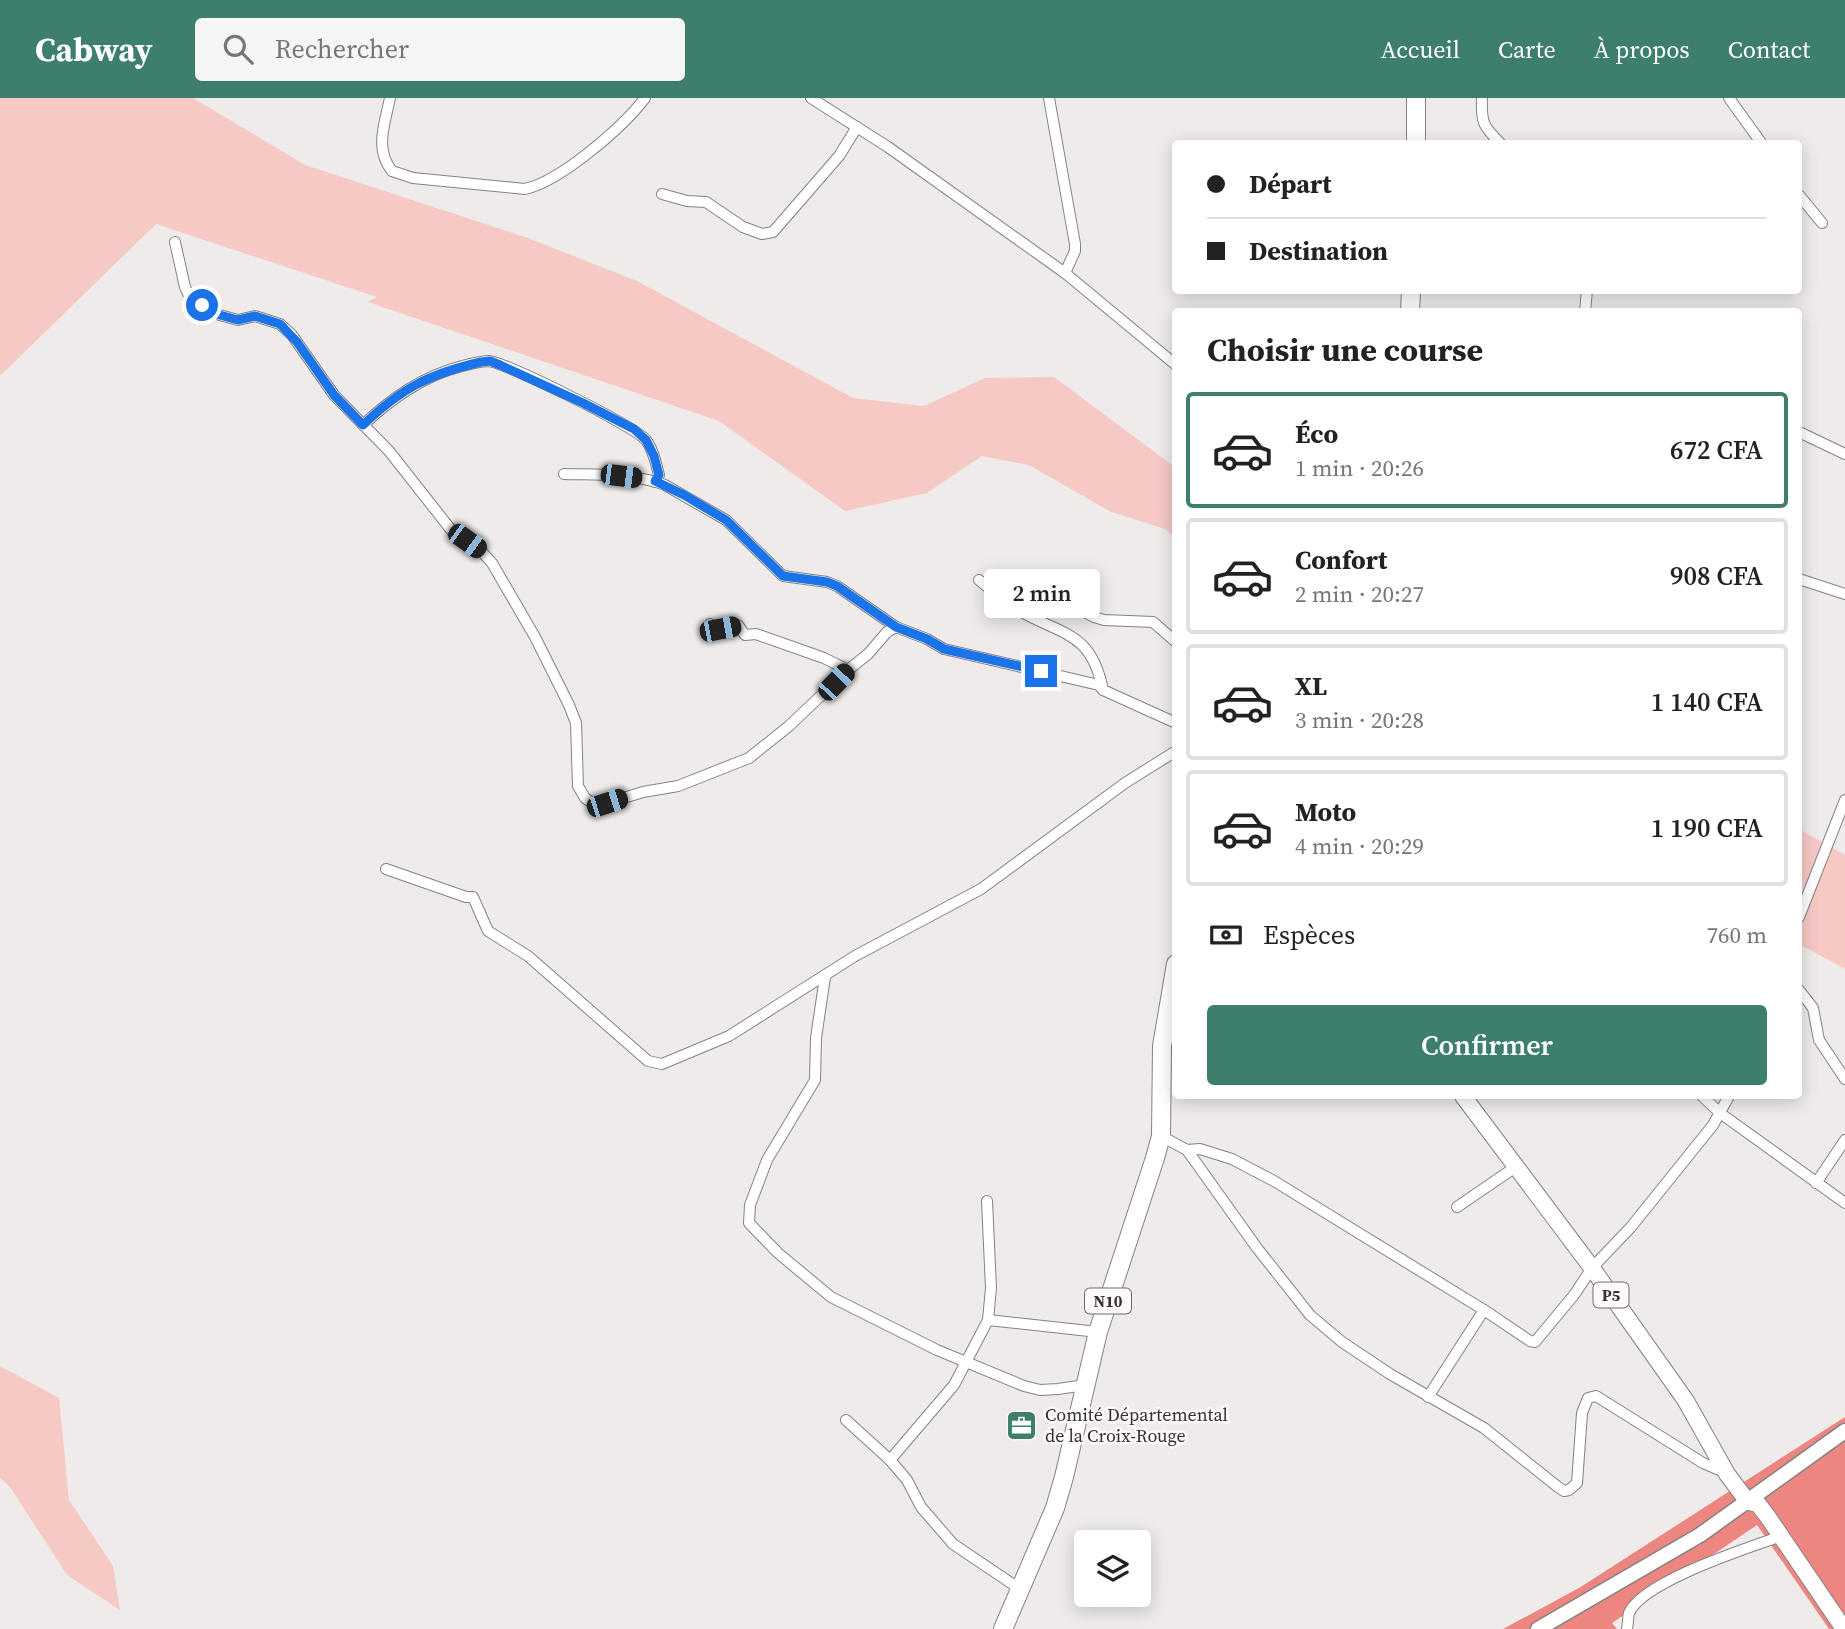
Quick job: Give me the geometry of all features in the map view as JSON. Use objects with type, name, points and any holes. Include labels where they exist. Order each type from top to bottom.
[{"type":"highway","points":[[1416,98],[1416,140]]},
{"type":"highway","name":"N10","points":[[1003,1629],[1045,1533],[1061,1487],[1098,1332],[1161,1136],[1162,1046],[1172,987]]},
{"type":"main road","name":"P5","points":[[1465,1099],[1592,1268],[1686,1401],[1727,1475],[1748,1502],[1758,1504],[1844,1629]]},
{"type":"street","points":[[390,98],[382,153],[384,162],[392,171],[413,178],[525,189],[538,186],[564,170],[628,118],[645,98]]},
{"type":"street","points":[[811,98],[1065,273],[1172,362]]},
{"type":"street","points":[[1049,98],[1075,244],[1075,251],[1065,273]]},
{"type":"street","points":[[1482,98],[1482,121],[1497,140]]},
{"type":"street","points":[[1729,98],[1759,140]]},
{"type":"street","points":[[662,194],[687,201],[706,202],[743,227],[762,234],[773,232],[839,156],[856,127]]},
{"type":"street","points":[[1802,199],[1822,223]]},
{"type":"street","points":[[175,242],[190,298],[216,314],[238,320],[255,316],[280,324],[297,342],[334,395],[389,452],[452,531],[482,552],[492,563],[550,665],[574,715],[579,760],[577,781],[581,793],[588,801],[607,803],[643,792],[678,786],[749,758],[789,726],[868,654],[887,632],[896,627]]},
{"type":"street","points":[[363,425],[401,394],[428,377],[490,361],[634,429],[646,440],[654,456],[659,475],[655,481]]},
{"type":"street","points":[[1802,433],[1845,454]]},
{"type":"street","points":[[564,474],[606,475],[655,481],[726,520],[783,576],[827,582],[837,586],[896,627],[944,649],[1099,685],[1104,690],[1172,721]]},
{"type":"street","points":[[979,580],[1018,610],[1068,633],[1080,642],[1093,658],[1104,690]]},
{"type":"street","points":[[1802,580],[1845,594]]},
{"type":"street","points":[[1041,582],[1058,597],[1094,617],[1104,620],[1153,622],[1172,639]]},
{"type":"street","points":[[710,624],[720,629],[738,625],[745,635],[756,634],[848,670]]},
{"type":"street","points":[[386,869],[466,897],[473,897],[488,931],[528,956],[654,1064],[672,1061],[729,1036],[867,949],[981,889],[1125,783],[1172,754]]},
{"type":"street","points":[[1802,909],[1845,800]]},
{"type":"street","points":[[825,977],[816,1038],[815,1080],[768,1160],[750,1205],[749,1223],[778,1253],[831,1297],[967,1363],[1040,1390],[1085,1385]]},
{"type":"street","points":[[1802,994],[1813,1008],[1819,1040],[1845,1079]]},
{"type":"street","points":[[1705,1099],[1720,1114],[1845,1203]]},
{"type":"street","points":[[1187,1150],[1200,1149],[1226,1157],[1274,1181],[1484,1310],[1530,1342],[1535,1342],[1574,1295],[1592,1268],[1631,1227],[1720,1114],[1728,1099]]},
{"type":"street","points":[[1161,1136],[1187,1150],[1257,1248],[1311,1315],[1342,1342],[1428,1397],[1484,1428],[1564,1491],[1577,1483],[1583,1413],[1588,1398],[1596,1396],[1703,1464],[1720,1469],[1727,1475]]},
{"type":"street","points":[[1816,1183],[1845,1140]]},
{"type":"street","points":[[1457,1207],[1517,1167]]},
{"type":"street","points":[[890,1460],[944,1399],[967,1363],[988,1320],[991,1288],[987,1201]]},
{"type":"street","points":[[1428,1397],[1484,1310]]},
{"type":"street","points":[[988,1320],[1098,1332]]},
{"type":"street","points":[[846,1420],[890,1460],[907,1480],[921,1507],[953,1544],[1020,1590]]},
{"type":"street","points":[[1538,1629],[1668,1555],[1748,1502],[1845,1431]]},
{"type":"street","points":[[1627,1629],[1629,1612],[1644,1595],[1706,1562],[1780,1536]]},
{"type":"shaded area","points":[[0,98],[193,98],[305,165],[528,238],[637,281],[853,398],[924,406],[985,378],[1054,377],[1172,465],[1172,535],[1165,529],[1111,512],[1029,465],[982,456],[927,493],[845,511],[719,421],[368,302],[377,297],[156,224],[0,376]]},
{"type":"shaded area","points":[[1802,831],[1845,855],[1845,969],[1802,946]]},
{"type":"shaded area","points":[[0,1366],[59,1398],[69,1500],[113,1566],[120,1610],[67,1575],[10,1487],[0,1478]]},
{"type":"shaded area","points":[[1845,1417],[1845,1629],[1829,1629],[1757,1525],[1612,1623],[1617,1629],[1503,1629],[1579,1588]]},
{"type":"place","name":"Comité Départemental de la Croix-Rouge","points":[[1022,1425]]},
{"type":"route","points":[[202,305],[216,314],[238,320],[255,316],[280,324],[292,335],[334,395],[363,425],[401,394],[428,377],[481,362],[490,361],[500,365],[634,429],[646,440],[654,456],[659,475],[655,481],[726,520],[783,576],[827,582],[837,586],[896,627],[944,649],[1041,671]]}]
